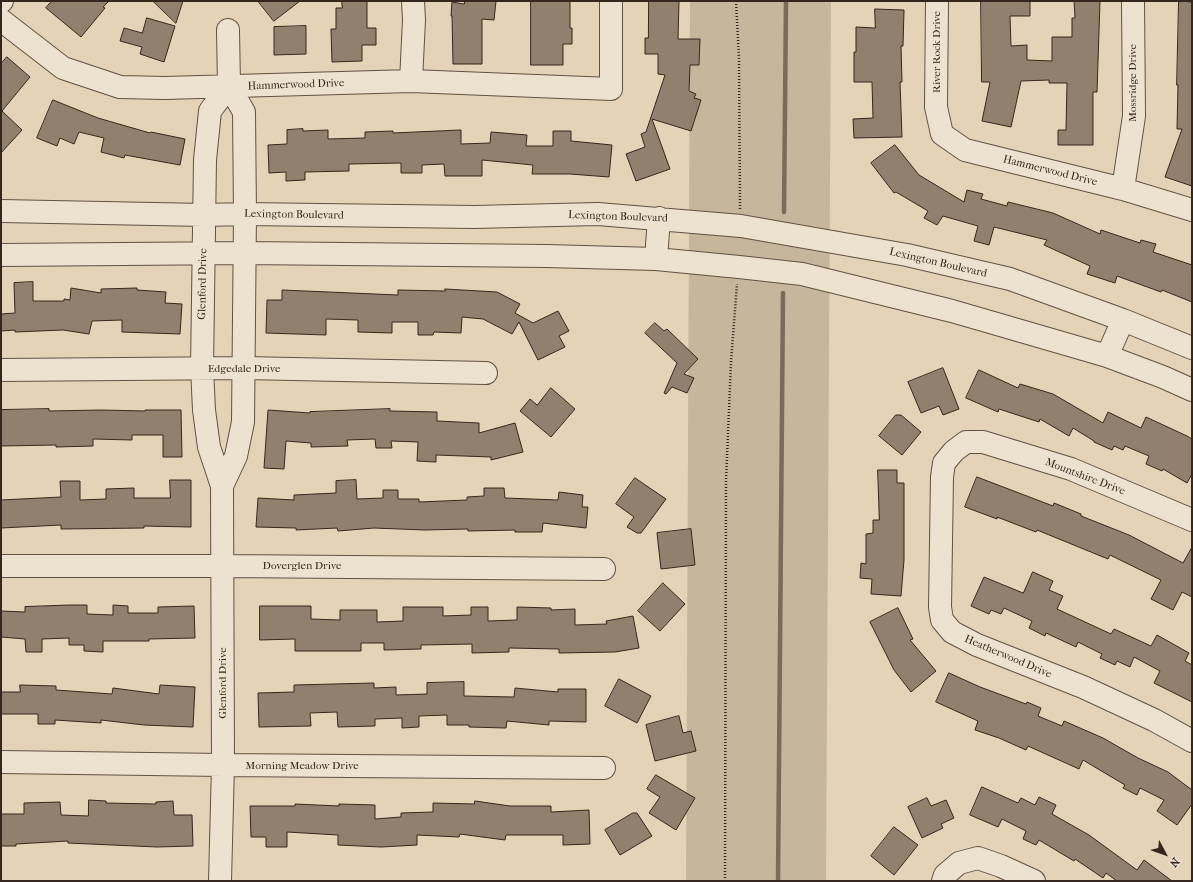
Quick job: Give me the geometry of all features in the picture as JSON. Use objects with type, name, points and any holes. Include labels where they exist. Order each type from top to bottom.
[{"type":"street","points":[[411,82],[414,1]]},
{"type":"street","name":"Hammerwood Drive","points":[[1,20],[63,68],[120,87],[166,88],[411,82],[611,89],[611,1]]},
{"type":"street","name":"River Rock Drive","points":[[936,102],[937,1]]},
{"type":"street","name":"Mossridge Drive","points":[[1123,189],[1134,116],[1133,1]]},
{"type":"street","name":"Glenford Drive","points":[[222,486],[236,456],[243,422],[244,368],[244,112],[229,86],[228,30]]},
{"type":"street","name":"Glenford Drive","points":[[220,881],[223,765],[222,486],[209,447],[204,410],[202,368],[205,160],[210,110],[229,86]]},
{"type":"street","name":"Hammerwood Drive","points":[[936,102],[942,134],[965,150],[1123,189],[1192,210]]},
{"type":"street","name":"Lexington Boulevard","points":[[1,211],[204,215],[245,214],[474,217],[598,214],[741,226],[907,254],[1010,279],[1123,320],[1192,348]]},
{"type":"street","points":[[656,259],[659,218]]},
{"type":"street","points":[[1,254],[244,253],[546,256],[656,259],[739,267],[809,276],[952,311],[1107,356],[1192,390]]},
{"type":"street","points":[[1107,356],[1123,320]]},
{"type":"street","name":"Edgedale Drive","points":[[1,370],[244,368],[486,373]]},
{"type":"street","name":"Mountshire Drive","points":[[954,451],[966,442],[983,442],[1071,469],[1192,520]]},
{"type":"street","name":"Heatherwood Drive","points":[[954,451],[944,463],[942,477],[940,607],[942,620],[952,632],[977,645],[1090,691],[1154,720],[1192,741]]},
{"type":"street","name":"Doverglen Drive","points":[[1,566],[604,569]]},
{"type":"street","name":"Morning Meadow Drive","points":[[1,762],[604,768]]},
{"type":"street","points":[[943,881],[945,875],[959,863],[978,858],[1001,866],[1034,881]]},
{"type":"path","points":[[736,1],[739,59],[741,226]]},
{"type":"path","points":[[725,881],[726,481],[731,362],[739,267]]},
{"type":"shaded area","points":[[690,1],[831,1],[826,881],[686,881]]},
{"type":"building","points":[[52,1],[109,1],[81,37],[46,8]]},
{"type":"building","points":[[153,1],[183,1],[176,23]]},
{"type":"building","points":[[258,1],[300,1],[274,21]]},
{"type":"building","points":[[342,1],[367,1],[367,28],[376,28],[376,45],[362,45],[362,61],[332,62],[331,29],[336,29],[336,8],[342,8]]},
{"type":"building","points":[[465,1],[496,1],[494,20],[482,19],[482,64],[453,64],[451,16],[452,2],[464,4]]},
{"type":"building","points":[[531,1],[570,1],[570,28],[572,28],[572,44],[563,44],[563,65],[531,65]]},
{"type":"building","points":[[649,1],[679,1],[678,39],[700,39],[699,65],[690,65],[689,91],[696,94],[694,98],[701,100],[691,131],[652,119],[670,169],[636,181],[626,154],[645,147],[641,134],[646,132],[665,75],[658,74],[658,54],[645,54],[645,38],[648,38]]},
{"type":"building","points":[[981,1],[1030,1],[1030,16],[1010,16],[1011,46],[1027,45],[1027,60],[1052,61],[1052,37],[1072,37],[1072,18],[1075,18],[1074,1],[1100,1],[1097,92],[1093,92],[1093,145],[1058,145],[1058,130],[1066,130],[1067,83],[1049,83],[1049,80],[1021,81],[1011,127],[982,121],[990,82],[982,82]]},
{"type":"building","points":[[1179,1],[1192,2],[1192,186],[1165,177],[1182,129],[1177,129]]},
{"type":"building","points":[[875,9],[904,10],[903,46],[901,46],[902,82],[900,82],[902,137],[854,138],[853,119],[873,118],[872,82],[854,82],[856,27],[875,28]]},
{"type":"building","points":[[147,18],[175,26],[164,62],[140,54],[142,47],[120,41],[124,28],[142,33]]},
{"type":"building","points":[[306,26],[306,54],[274,55],[274,27]]},
{"type":"building","points":[[7,57],[30,77],[2,111],[22,130],[1,153],[1,64]]},
{"type":"building","points":[[53,100],[98,118],[150,133],[185,139],[180,165],[125,155],[124,158],[101,152],[104,138],[79,132],[74,144],[60,138],[57,146],[37,138]]},
{"type":"building","points":[[303,129],[303,131],[328,130],[328,139],[365,138],[365,132],[393,131],[393,133],[461,130],[461,144],[490,143],[491,132],[527,135],[526,146],[553,146],[553,131],[571,131],[571,141],[612,145],[609,177],[570,174],[532,174],[533,165],[482,160],[482,176],[445,176],[444,164],[422,165],[422,173],[401,173],[401,163],[349,164],[349,171],[305,172],[305,180],[286,181],[286,172],[269,173],[268,145],[287,144],[287,130]]},
{"type":"building","points":[[895,145],[919,175],[964,202],[967,190],[983,194],[981,199],[1007,206],[1008,202],[1053,213],[1100,234],[1101,230],[1140,243],[1141,240],[1156,244],[1153,252],[1192,265],[1192,302],[1162,290],[1161,292],[1117,276],[1115,283],[1087,274],[1090,266],[1044,245],[1047,240],[994,227],[989,245],[974,241],[978,226],[943,216],[937,225],[924,218],[928,211],[896,192],[894,193],[871,163]]},
{"type":"building","points":[[33,282],[33,301],[70,300],[71,288],[101,293],[101,289],[137,288],[137,290],[166,292],[165,303],[182,304],[180,334],[122,332],[122,320],[92,321],[89,334],[63,330],[15,332],[15,330],[1,331],[1,314],[15,313],[14,283]]},
{"type":"building","points":[[445,289],[497,292],[520,304],[515,313],[533,323],[558,311],[569,331],[559,336],[565,347],[538,360],[519,322],[512,334],[483,319],[462,317],[461,333],[434,332],[433,335],[418,335],[418,322],[392,322],[392,333],[358,332],[358,320],[326,319],[326,335],[266,333],[267,300],[282,300],[282,290],[398,295],[398,290],[445,291]]},
{"type":"building","points":[[655,323],[664,331],[667,329],[698,359],[684,374],[694,378],[687,393],[672,387],[666,394],[664,393],[677,363],[645,333]]},
{"type":"building","points":[[943,368],[959,409],[943,415],[939,406],[921,413],[908,382]]},
{"type":"building","points":[[979,370],[1018,388],[1020,384],[1053,394],[1103,423],[1108,412],[1141,428],[1146,417],[1187,436],[1192,439],[1192,474],[1187,483],[1163,469],[1162,471],[1146,464],[1149,456],[1125,446],[1123,450],[1114,446],[1112,450],[1094,442],[1073,428],[1069,436],[1040,419],[1039,422],[999,409],[998,412],[966,398]]},
{"type":"building","points":[[551,388],[575,409],[551,437],[520,411],[530,399],[537,405]]},
{"type":"building","points":[[49,409],[49,411],[181,410],[182,457],[163,457],[163,435],[132,435],[132,440],[93,439],[93,446],[1,446],[1,410]]},
{"type":"building","points":[[390,409],[390,411],[437,412],[437,421],[479,423],[479,433],[515,423],[523,452],[491,460],[491,457],[436,455],[436,462],[417,461],[418,442],[391,441],[392,448],[376,448],[375,439],[347,440],[348,446],[311,447],[311,443],[286,441],[284,469],[264,468],[268,410],[310,413]]},
{"type":"building","points":[[896,415],[901,415],[921,432],[902,455],[879,436]]},
{"type":"building","points":[[878,470],[897,470],[897,483],[904,483],[904,560],[901,596],[871,594],[872,579],[860,578],[861,563],[866,564],[866,534],[873,533],[873,520],[879,520]]},
{"type":"building","points":[[977,477],[1053,506],[1054,503],[1081,514],[1081,516],[1129,535],[1183,563],[1192,547],[1192,597],[1182,592],[1173,610],[1151,599],[1161,580],[1110,555],[1108,559],[1037,530],[1036,532],[965,507]]},
{"type":"building","points":[[635,478],[666,499],[641,533],[637,533],[627,527],[634,517],[616,504]]},
{"type":"building","points":[[170,480],[191,480],[191,527],[144,526],[144,528],[61,529],[61,525],[1,528],[1,500],[61,497],[60,481],[80,481],[80,500],[106,499],[106,489],[134,488],[134,498],[170,498]]},
{"type":"building","points":[[356,480],[357,499],[383,498],[383,490],[398,490],[398,499],[419,499],[419,502],[467,500],[467,497],[484,496],[484,488],[504,488],[505,498],[558,500],[559,492],[583,495],[582,507],[588,507],[586,528],[543,523],[542,532],[515,532],[515,530],[468,531],[468,529],[425,530],[374,528],[338,531],[337,528],[296,530],[296,528],[256,527],[258,498],[294,500],[294,495],[336,493],[336,481]]},
{"type":"building","points":[[691,529],[695,565],[661,569],[657,533]]},
{"type":"building","points":[[1033,572],[1053,581],[1049,590],[1063,596],[1057,609],[1111,634],[1114,629],[1151,646],[1157,635],[1189,653],[1185,661],[1192,665],[1192,702],[1154,683],[1160,671],[1134,657],[1130,667],[1117,661],[1115,665],[1100,658],[1102,654],[1078,642],[1076,647],[1046,633],[1045,636],[1029,628],[1032,621],[1004,608],[1001,614],[991,610],[989,614],[971,606],[984,577],[1023,593]]},
{"type":"building","points":[[663,583],[685,604],[660,631],[638,611]]},
{"type":"building","points":[[87,605],[87,614],[113,615],[113,605],[128,606],[128,613],[158,613],[158,607],[194,606],[195,638],[149,639],[149,641],[103,641],[103,652],[84,651],[84,645],[69,645],[69,638],[42,639],[42,652],[26,652],[25,639],[1,637],[1,611],[25,612],[25,607]]},
{"type":"building","points":[[260,606],[311,606],[311,619],[340,620],[340,610],[377,610],[377,622],[403,621],[403,607],[443,607],[443,616],[471,615],[471,607],[488,607],[488,621],[517,620],[517,607],[551,608],[551,610],[575,609],[575,625],[607,624],[606,621],[633,616],[639,648],[615,652],[559,653],[559,649],[509,648],[509,652],[472,653],[472,644],[421,645],[421,649],[384,650],[384,643],[361,643],[361,651],[295,651],[295,639],[260,640]]},
{"type":"building","points":[[898,608],[913,639],[910,640],[936,671],[911,692],[894,670],[870,622]]},
{"type":"building","points":[[949,673],[980,687],[1041,708],[1038,716],[1062,726],[1064,721],[1103,738],[1138,758],[1168,772],[1192,790],[1192,804],[1177,825],[1157,811],[1164,800],[1140,788],[1137,795],[1123,788],[1125,785],[1083,760],[1079,769],[1028,746],[1026,750],[999,738],[975,730],[978,721],[936,702]]},
{"type":"building","points":[[619,679],[651,696],[637,723],[605,706]]},
{"type":"building","points":[[464,682],[464,696],[514,697],[515,688],[558,692],[558,689],[586,689],[586,722],[549,721],[549,725],[507,721],[506,728],[469,727],[469,725],[447,725],[447,715],[419,716],[419,727],[402,728],[402,718],[375,719],[375,726],[338,727],[337,712],[310,713],[311,726],[259,727],[258,693],[294,692],[294,685],[374,683],[374,688],[396,687],[396,695],[427,694],[427,683]]},
{"type":"building","points":[[20,685],[56,686],[56,690],[112,694],[113,688],[159,694],[160,685],[195,687],[193,727],[144,725],[101,720],[101,723],[55,720],[55,724],[38,724],[38,714],[1,714],[1,692],[20,692]]},
{"type":"building","points":[[679,716],[683,733],[691,731],[696,751],[655,761],[646,725]]},
{"type":"building","points":[[656,775],[695,798],[676,830],[649,813],[660,797],[647,789]]},
{"type":"building","points":[[982,787],[1018,803],[1021,798],[1035,805],[1039,797],[1056,805],[1052,814],[1089,835],[1137,870],[1144,860],[1172,881],[1117,881],[1106,873],[1103,878],[1075,859],[1074,861],[1039,840],[1036,845],[1023,839],[1026,831],[1002,819],[998,827],[970,815]]},
{"type":"building","points":[[927,798],[931,806],[946,800],[954,818],[941,824],[943,828],[922,838],[908,807]]},
{"type":"building","points":[[89,800],[106,801],[106,803],[156,804],[156,802],[173,801],[174,815],[192,815],[193,846],[157,847],[68,843],[68,841],[1,846],[1,814],[24,814],[24,803],[60,802],[61,815],[88,816]]},
{"type":"building","points":[[475,801],[510,806],[551,806],[551,812],[589,810],[590,844],[563,845],[563,835],[506,835],[505,840],[460,834],[459,837],[417,835],[417,845],[381,847],[338,845],[338,835],[287,832],[287,847],[266,847],[266,837],[251,837],[250,806],[295,806],[295,804],[339,806],[339,804],[375,805],[375,819],[401,817],[401,813],[433,812],[433,803],[474,804]]},
{"type":"building","points":[[633,813],[637,813],[652,836],[620,855],[605,830]]},
{"type":"building","points":[[894,827],[918,845],[894,875],[871,856]]},
{"type":"waterway","points":[[784,212],[786,1]]},
{"type":"waterway","points":[[778,881],[783,293]]}]
